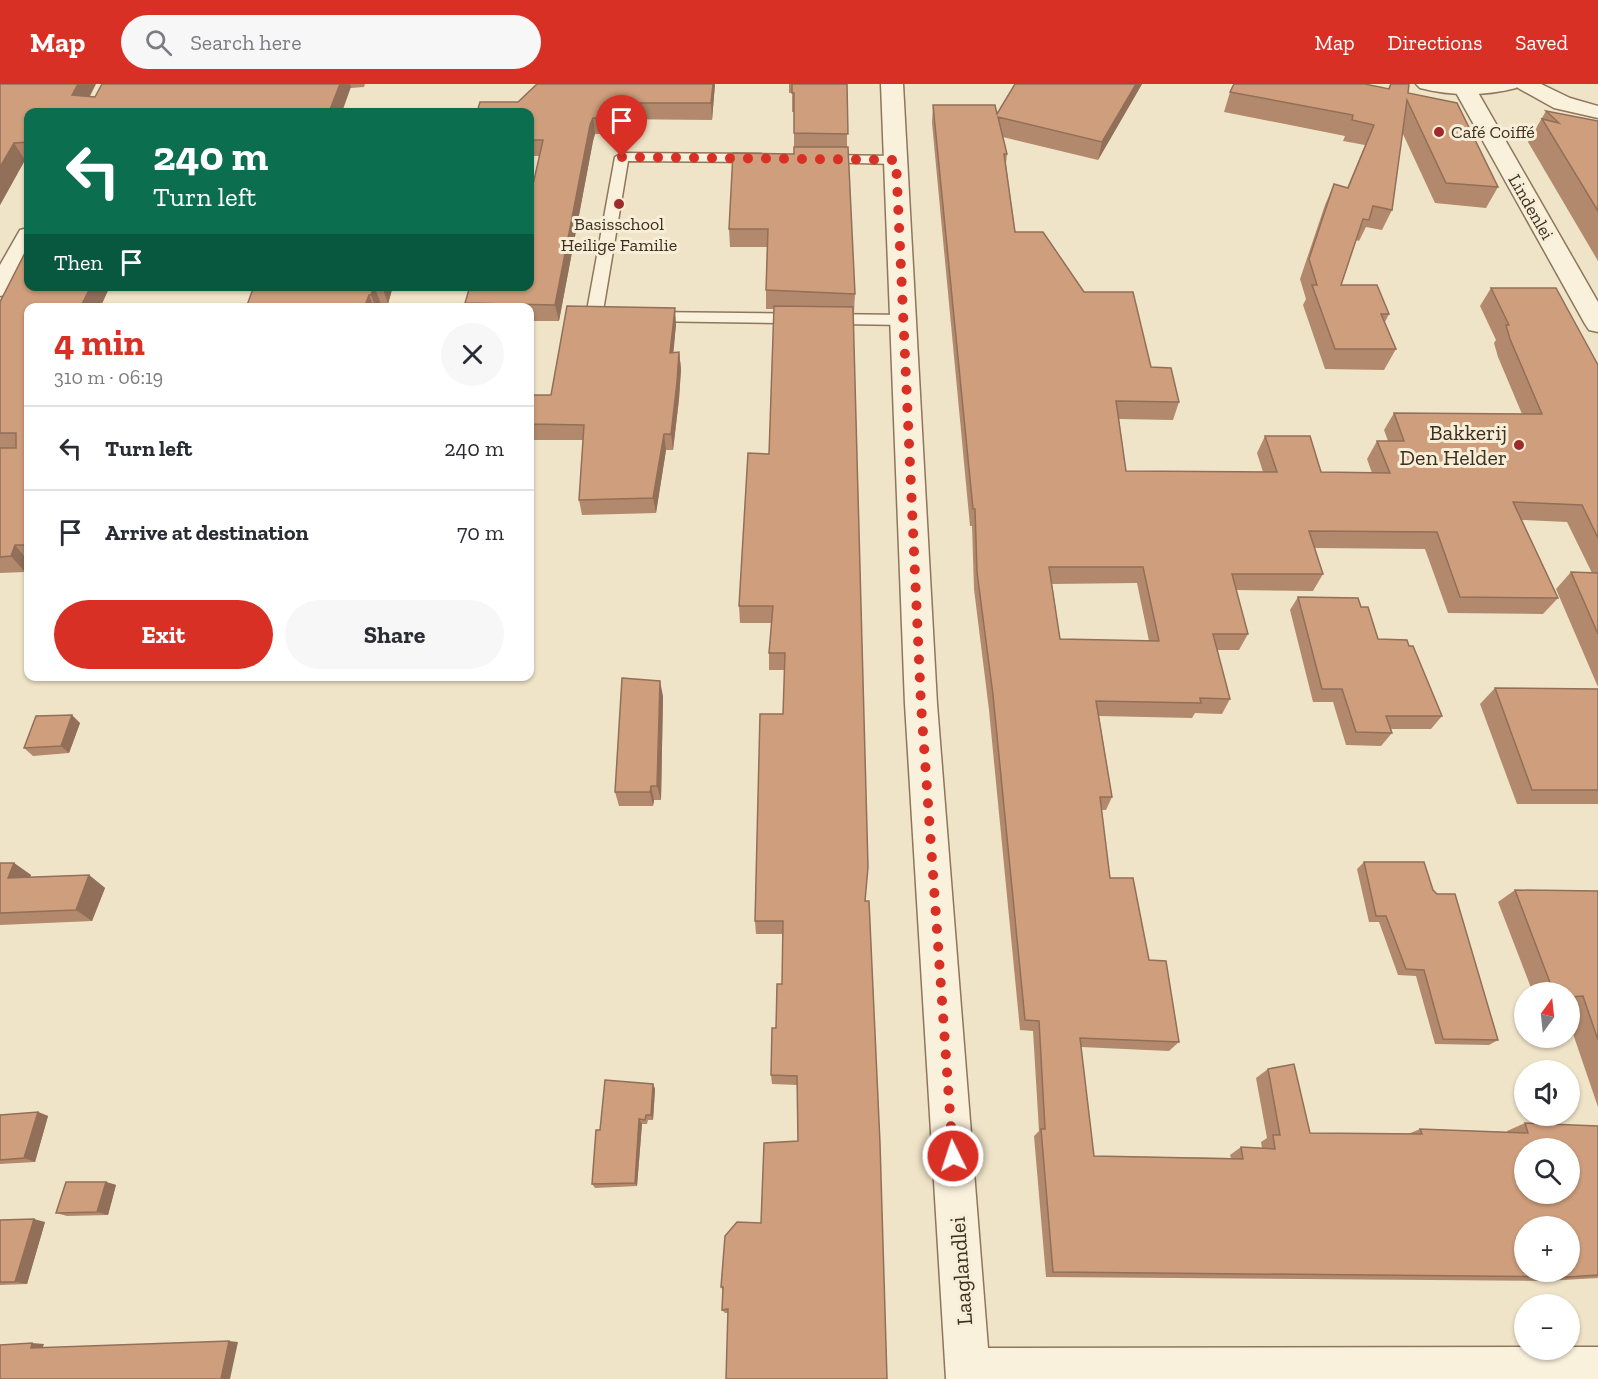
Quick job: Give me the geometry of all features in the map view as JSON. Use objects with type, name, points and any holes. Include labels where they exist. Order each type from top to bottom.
[{"type":"street","name":"Laaglandlei","points":[[892,84],[905,320],[921,704],[968,1375]]},
{"type":"street","points":[[1427,84],[1465,89],[1509,84]]},
{"type":"street","points":[[1525,84],[1562,103],[1598,112]]},
{"type":"street","name":"Lindenlei","points":[[1465,89],[1598,324]]},
{"type":"street","points":[[0,288],[24,243]]},
{"type":"street","points":[[968,1375],[1598,1370]]},
{"type":"lane","points":[[775,158],[622,157],[594,316],[905,320]]},
{"type":"lane","points":[[811,159],[896,160]]},
{"type":"building","points":[[0,84],[78,84],[72,95],[95,97],[102,84],[340,84],[331,108],[24,108],[24,142],[14,143],[0,167]]},
{"type":"building","points":[[537,84],[713,84],[711,103],[604,103],[602,118],[593,118],[555,305],[465,303],[469,291],[534,291],[534,180],[543,140],[534,140],[534,108],[478,108],[480,102],[518,102]]},
{"type":"building","points":[[792,84],[847,84],[848,134],[794,133]]},
{"type":"building","points":[[1015,84],[1136,84],[1102,142],[998,117],[1007,154],[1004,154],[1015,232],[1043,232],[1084,292],[1133,292],[1151,367],[1171,368],[1179,402],[1116,401],[1126,471],[1277,472],[1265,436],[1310,436],[1321,472],[1390,473],[1377,441],[1404,441],[1394,413],[1542,414],[1510,339],[1506,325],[1509,325],[1491,288],[1556,288],[1598,365],[1598,538],[1582,505],[1513,502],[1558,598],[1460,597],[1437,532],[1309,531],[1323,574],[1232,574],[1248,634],[1213,634],[1230,699],[1200,698],[1201,703],[1096,701],[1112,797],[1100,797],[1110,878],[1133,878],[1149,960],[1166,961],[1179,1042],[1080,1038],[1094,1156],[1243,1159],[1241,1147],[1275,1149],[1273,1135],[1280,1135],[1268,1069],[1294,1064],[1310,1133],[1422,1134],[1420,1129],[1528,1133],[1526,1126],[1598,1126],[1598,1275],[1580,1276],[1580,1216],[1514,1216],[1514,1276],[1053,1272],[1041,1129],[1045,1129],[1039,1021],[1025,1020],[993,695],[977,572],[975,509],[973,509],[933,105],[995,105],[997,114]],"holes":[[[1049,567],[1143,567],[1159,641],[1060,639]]]},
{"type":"building","points":[[1234,84],[1365,84],[1389,89],[1391,84],[1409,84],[1408,93],[1457,103],[1498,187],[1446,183],[1407,100],[1392,210],[1373,206],[1369,220],[1363,219],[1341,285],[1377,285],[1389,314],[1381,314],[1396,349],[1335,349],[1312,285],[1317,285],[1309,259],[1334,184],[1348,188],[1374,125],[1352,120],[1353,115],[1230,92]]},
{"type":"building","points":[[1546,111],[1598,121],[1598,211],[1542,119],[1559,123]]},
{"type":"building","points":[[794,147],[848,147],[855,294],[766,290],[768,229],[729,229],[733,153],[794,154]]},
{"type":"building","points":[[24,255],[24,291],[88,291],[82,303],[24,303],[24,545],[15,545],[11,556],[0,557],[0,448],[16,448],[16,433],[0,433],[0,302]]},
{"type":"building","points":[[252,291],[372,291],[366,303],[248,303]]},
{"type":"building","points":[[567,306],[675,308],[670,353],[679,352],[671,434],[664,434],[653,498],[579,500],[584,425],[534,424],[534,395],[551,395]]},
{"type":"building","points":[[774,306],[853,307],[868,867],[865,901],[869,901],[880,1143],[887,1379],[726,1379],[728,1309],[722,1310],[723,1287],[721,1287],[725,1236],[737,1222],[761,1223],[764,1143],[798,1141],[797,1076],[771,1075],[772,1028],[776,1028],[777,984],[782,984],[783,921],[755,921],[760,714],[783,714],[785,653],[769,653],[773,606],[739,606],[748,453],[769,454]]},
{"type":"building","points":[[1571,572],[1598,573],[1598,634]]},
{"type":"building","points":[[1298,597],[1358,598],[1361,607],[1368,607],[1378,639],[1407,640],[1409,646],[1413,646],[1442,716],[1386,716],[1392,733],[1356,732],[1342,689],[1322,689]]},
{"type":"building","points":[[622,678],[660,681],[657,786],[651,786],[650,792],[615,792]]},
{"type":"building","points":[[1495,688],[1598,689],[1598,790],[1532,790]]},
{"type":"building","points":[[72,715],[61,746],[24,748],[36,716]]},
{"type":"building","points":[[1364,862],[1424,862],[1433,890],[1437,894],[1455,894],[1498,1040],[1443,1039],[1424,970],[1406,969],[1386,916],[1376,916]]},
{"type":"building","points":[[0,863],[14,863],[8,878],[89,875],[76,910],[0,913]]},
{"type":"building","points":[[1515,890],[1598,891],[1598,1040],[1583,996],[1580,996],[1580,982],[1550,982]]},
{"type":"building","points":[[605,1080],[653,1084],[651,1115],[646,1115],[645,1120],[639,1119],[635,1183],[592,1184],[596,1130],[600,1130]]},
{"type":"building","points":[[38,1112],[24,1158],[0,1160],[0,1115]]},
{"type":"building","points":[[66,1182],[106,1182],[97,1212],[56,1213]]},
{"type":"building","points":[[34,1219],[15,1282],[0,1282],[0,1220]]},
{"type":"building","points":[[229,1341],[221,1379],[0,1379],[0,1345],[32,1343],[31,1348]]},
{"type":"place","name":"Café Coiffé","points":[[1439,132]]},
{"type":"place","name":"Basisschool Heilige Familie","points":[[619,204]]},
{"type":"place","name":"Bakkerij Den Helder","points":[[1519,445]]},
{"type":"route","points":[[622,157],[896,160],[921,704],[953,1156]]}]
